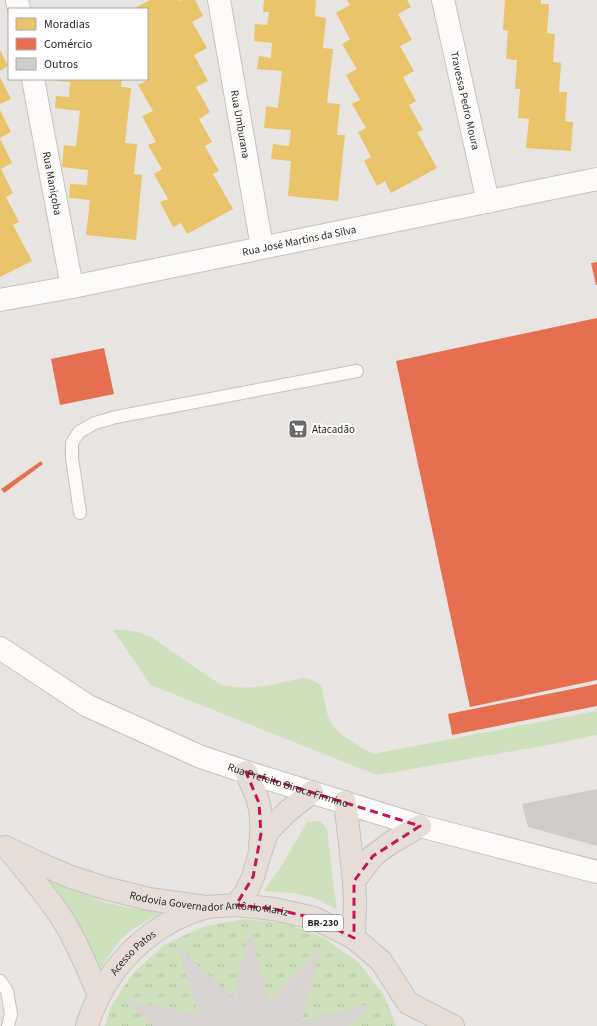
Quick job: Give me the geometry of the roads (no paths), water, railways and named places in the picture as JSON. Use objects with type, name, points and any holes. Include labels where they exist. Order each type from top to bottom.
[{"type":"highway","points":[[236,905],[246,892],[254,877],[261,834],[262,819],[254,790],[246,772]]},
{"type":"highway","points":[[258,856],[268,831],[288,811],[312,792]]},
{"type":"highway","points":[[345,802],[354,881],[354,938]]},
{"type":"highway","points":[[354,881],[373,856],[392,842],[420,826]]},
{"type":"highway","name":"Rodovia Governador Antônio Mariz","points":[[3,844],[36,862],[71,877],[105,888],[148,899],[206,907],[236,905],[274,908],[314,918],[354,938],[381,961],[408,1003]]},
{"type":"highway","name":"Rodovia Governador Antônio Mariz","points":[[3,844],[30,876],[63,921],[78,947],[99,995]]},
{"type":"highway","name":"Acesso Patos","points":[[87,1026],[99,995],[111,975],[126,956],[143,940],[163,926],[184,915],[206,907]]},
{"type":"highway","points":[[408,1003],[453,1026]]},
{"type":"highway","name":"BR-230","points":[[408,1003],[417,1026]]},
{"type":"street","name":"Rua Umburana","points":[[219,0],[262,247]]},
{"type":"street","name":"Travessa Pedro Moura","points":[[443,0],[488,202]]},
{"type":"street","name":"Rua Maniçoba","points":[[32,80],[72,287]]},
{"type":"street","name":"Rua José Martins da Silva","points":[[0,300],[72,287],[597,179]]},
{"type":"street","name":"Rua Prefeito Biroca Firmino","points":[[0,648],[88,706],[201,757],[420,826],[597,872]]},
{"type":"lane","points":[[80,513],[72,458],[72,443],[80,432],[95,423],[116,416],[357,371]]},
{"type":"lane","points":[[0,981],[7,991],[11,1014],[8,1026]]},
{"type":"place","name":"Atacadão","points":[[298,429]]}]
